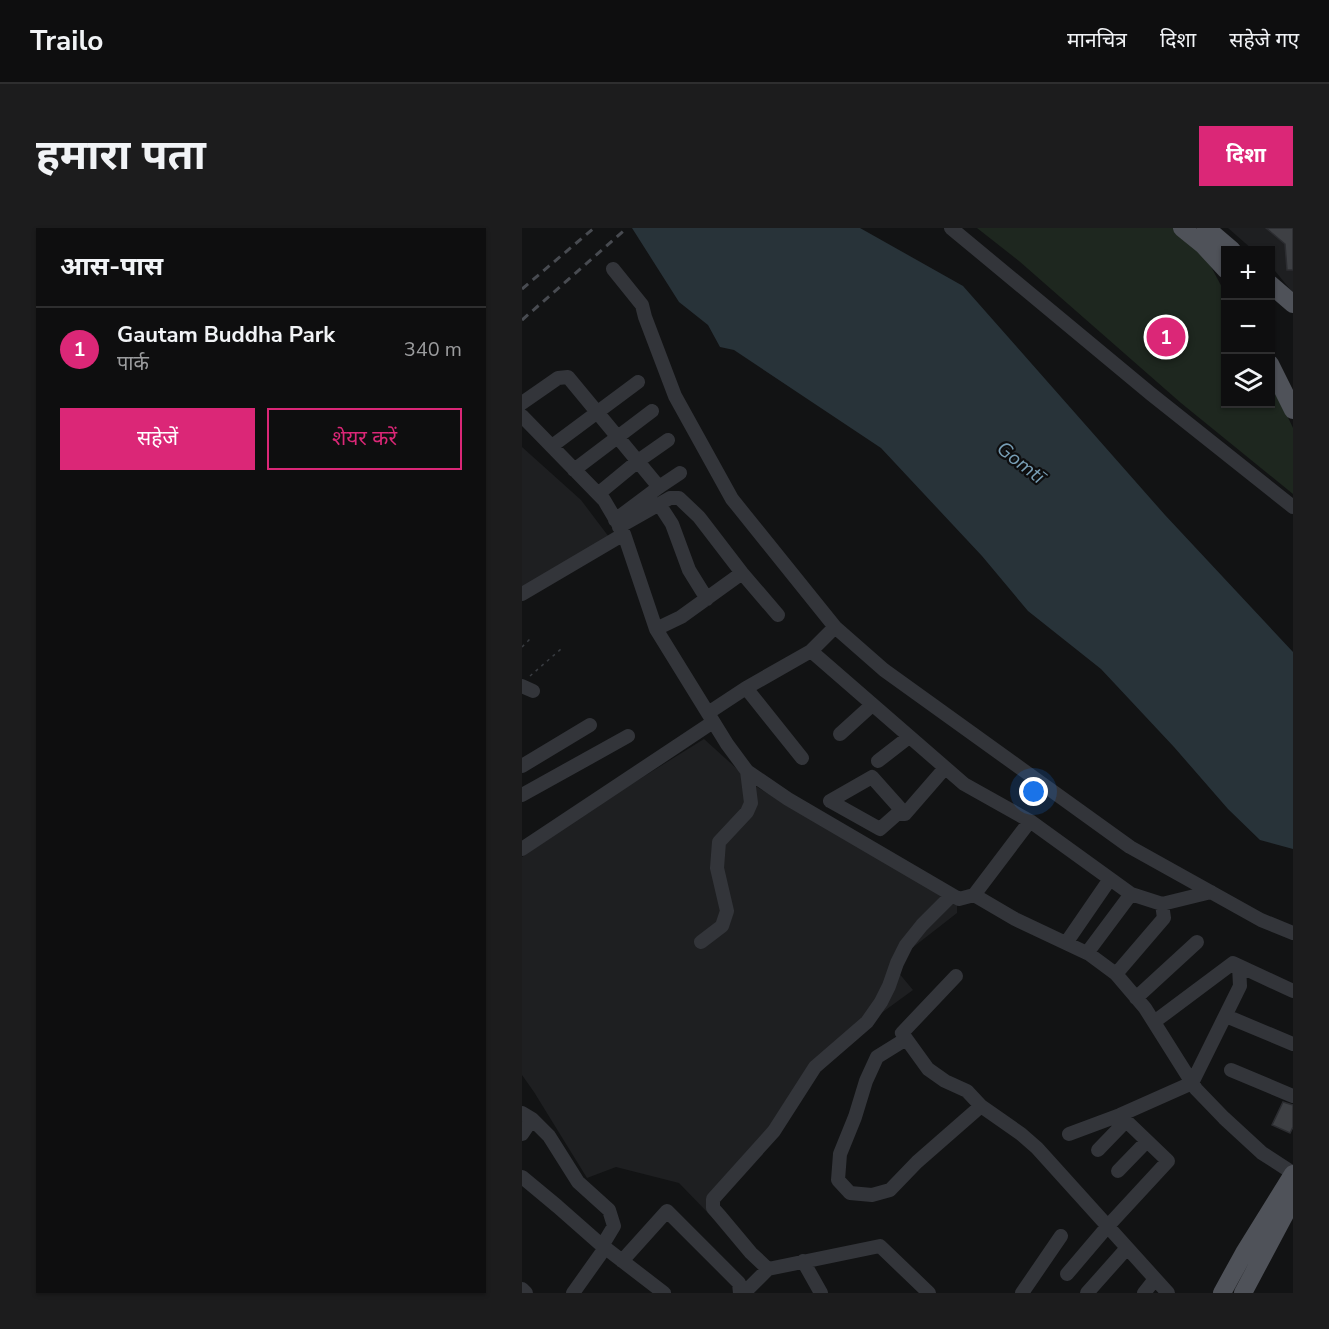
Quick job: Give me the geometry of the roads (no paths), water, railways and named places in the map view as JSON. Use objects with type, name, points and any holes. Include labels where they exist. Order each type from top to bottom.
[{"type":"main road","points":[[1182,228],[1203,245],[1221,265]]},
{"type":"main road","points":[[1206,228],[1227,246]]},
{"type":"main road","points":[[1275,288],[1292,302]]},
{"type":"main road","points":[[1275,374],[1293,410]]},
{"type":"main road","points":[[1222,1293],[1293,1174]]},
{"type":"main road","points":[[1243,1293],[1291,1207]]},
{"type":"street","points":[[951,228],[1151,394],[1293,507]]},
{"type":"street","points":[[613,269],[642,305],[675,396],[732,499],[835,627],[884,670],[1130,847],[1261,920],[1293,933]]},
{"type":"street","points":[[522,404],[558,378],[568,376],[658,487]]},
{"type":"street","points":[[552,446],[638,382]]},
{"type":"street","points":[[574,470],[652,411]]},
{"type":"street","points":[[522,416],[604,500],[619,527],[656,629],[727,744],[747,771],[788,799],[959,899],[974,895],[1030,821]]},
{"type":"street","points":[[598,494],[668,440]]},
{"type":"street","points":[[619,527],[658,487],[680,473]]},
{"type":"street","points":[[522,594],[619,527],[669,498],[679,498],[699,517],[778,615]]},
{"type":"street","points":[[659,504],[672,524],[689,570],[707,599]]},
{"type":"street","points":[[656,629],[681,617],[742,573]]},
{"type":"street","points":[[522,849],[711,718],[746,688],[811,651],[835,627]]},
{"type":"street","points":[[811,651],[964,784],[1030,821],[1131,894],[1162,904],[1211,892]]},
{"type":"street","points":[[746,688],[802,758]]},
{"type":"street","points":[[840,734],[872,705]]},
{"type":"street","points":[[522,765],[590,725]]},
{"type":"street","points":[[522,795],[628,736]]},
{"type":"street","points":[[878,761],[909,737]]},
{"type":"street","points":[[905,814],[872,777],[830,801],[880,829],[897,814],[905,814],[945,768]]},
{"type":"street","points":[[702,942],[722,926],[727,911],[717,868],[719,842],[747,812],[751,803],[747,771]]},
{"type":"street","points":[[1066,943],[1110,879]]},
{"type":"street","points":[[1087,953],[1131,894]]},
{"type":"street","points":[[768,1269],[751,1253],[713,1208],[713,1199],[774,1131],[814,1067],[867,1022],[882,1002],[906,945],[952,895]]},
{"type":"street","points":[[974,895],[1015,919],[1087,953],[1116,974],[1145,1008],[1196,1089],[1262,1153],[1293,1174]]},
{"type":"street","points":[[1116,974],[1164,918],[1162,904]]},
{"type":"street","points":[[1136,998],[1197,942]]},
{"type":"street","points":[[1154,1022],[1233,963],[1293,991]]},
{"type":"street","points":[[1069,1134],[1123,1118],[1192,1083],[1240,986],[1239,966]]},
{"type":"street","points":[[956,976],[902,1033],[906,1039],[928,1068],[945,1081],[967,1091],[981,1106],[1037,1148],[1168,1293]]},
{"type":"street","points":[[1226,1016],[1293,1044]]},
{"type":"street","points":[[906,1039],[877,1057],[866,1081],[840,1154],[838,1180],[850,1192],[872,1195],[890,1190],[917,1162],[981,1106]]},
{"type":"street","points":[[1231,1070],[1293,1096]]},
{"type":"street","points":[[522,1134],[527,1116],[549,1136],[578,1182],[609,1210],[614,1226],[604,1247],[573,1293]]},
{"type":"street","points":[[1067,1274],[1168,1161],[1123,1118]]},
{"type":"street","points":[[1098,1150],[1123,1118]]},
{"type":"street","points":[[1118,1171],[1147,1141]]},
{"type":"street","points":[[522,1177],[604,1247],[664,1293]]},
{"type":"street","points":[[622,1261],[667,1211],[739,1283],[742,1293],[768,1269],[880,1246],[929,1293]]},
{"type":"street","points":[[1022,1293],[1061,1236]]},
{"type":"street","points":[[1087,1293],[1127,1248]]},
{"type":"street","points":[[803,1262],[821,1293]]},
{"type":"street","points":[[1144,1293],[1155,1279]]},
{"type":"street","points":[[522,1289],[526,1293]]},
{"type":"water","name":"Gomtī","points":[[632,228],[860,228],[963,286],[1165,515],[1293,652],[1293,849],[1260,840],[1228,809],[1101,669],[1028,611],[982,556],[881,448],[734,350],[720,347],[708,325],[679,302]]},
{"type":"railway","points":[[522,289],[594,228]]},
{"type":"railway","points":[[522,320],[627,228]]},
{"type":"place","name":"Gautam Buddha Park","points":[[1166,337]]}]
